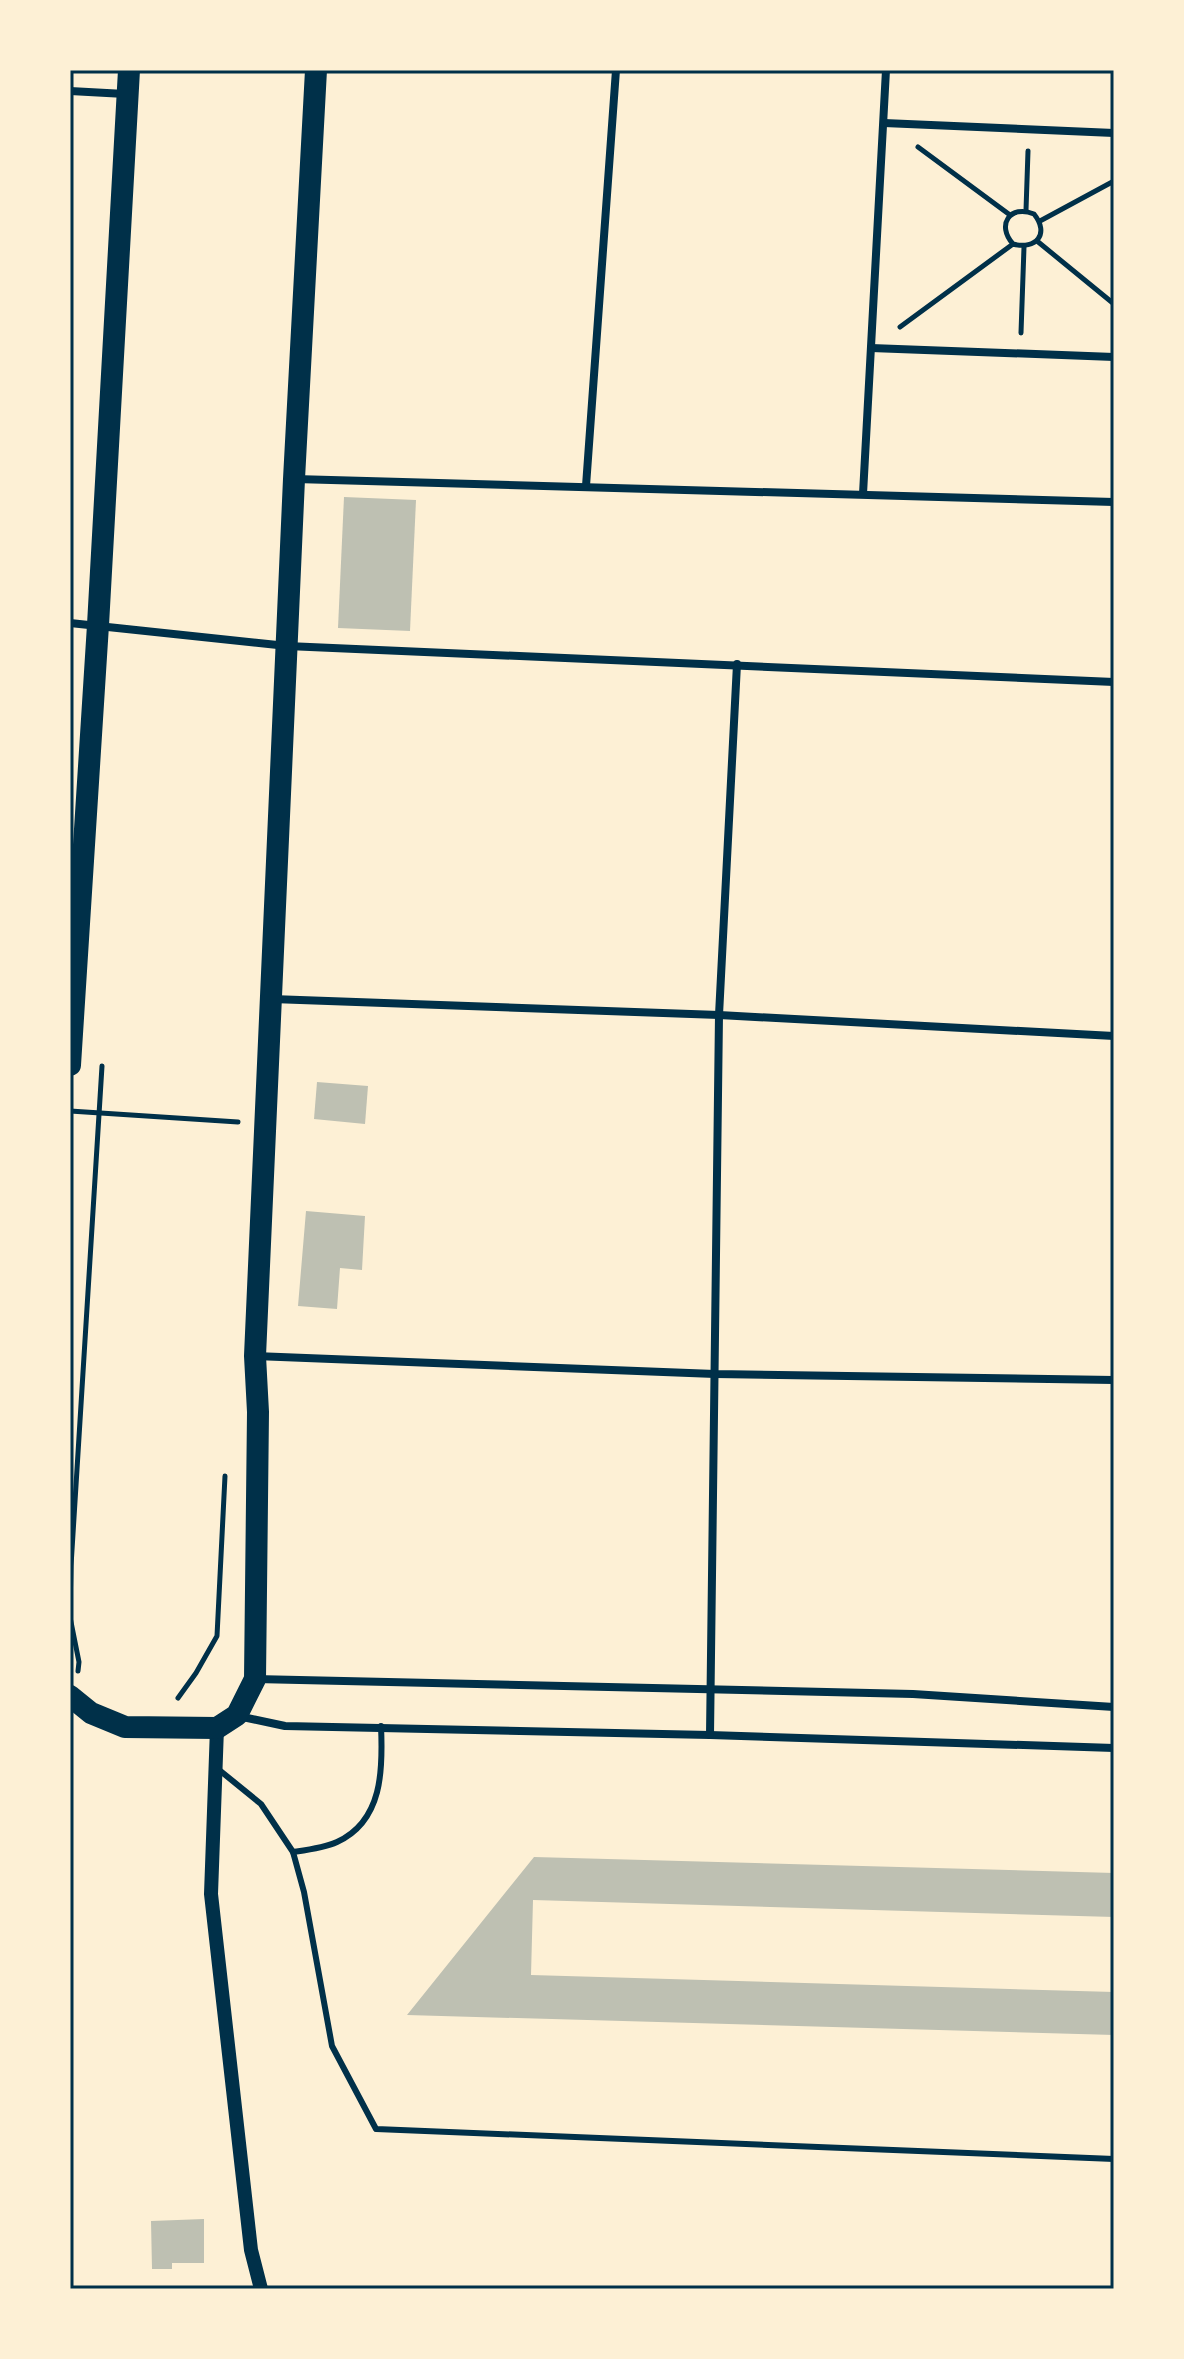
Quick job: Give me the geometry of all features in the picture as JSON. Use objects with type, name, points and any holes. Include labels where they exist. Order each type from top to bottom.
[{"type":"highway","points":[[70,1065],[129,70]]},
{"type":"highway","points":[[71,1698],[91,1713],[125,1727],[217,1728],[237,1715],[255,1679],[258,1412],[255,1356],[294,479],[316,70]]},
{"type":"street","points":[[586,486],[616,70]]},
{"type":"street","points":[[863,494],[886,70]]},
{"type":"street","points":[[70,91],[127,94]]},
{"type":"street","points":[[884,123],[1114,133]]},
{"type":"street","points":[[871,348],[1114,357]]},
{"type":"street","points":[[294,479],[1114,502]]},
{"type":"street","points":[[70,623],[287,646],[1114,682]]},
{"type":"street","points":[[710,1735],[719,1015],[737,664]]},
{"type":"street","points":[[272,999],[719,1015],[1114,1036]]},
{"type":"street","points":[[255,1356],[715,1374],[1114,1380]]},
{"type":"street","points":[[255,1679],[913,1694],[1114,1707]]},
{"type":"street","points":[[237,1715],[285,1726],[381,1726],[1114,1748]]},
{"type":"street","points":[[217,1728],[211,1894],[251,2250],[261,2289]]},
{"type":"lane","points":[[293,1852],[334,1844],[352,1834],[372,1808],[383,1770],[381,1726]]},
{"type":"lane","points":[[215,1767],[261,1804],[293,1852],[304,1892],[332,2046],[376,2129],[1114,2159]]},
{"type":"path","points":[[884,123],[1010,215]]},
{"type":"path","points":[[1026,210],[1029,129]]},
{"type":"path","points":[[1040,221],[1114,181]]},
{"type":"path","points":[[1026,210],[1034,214],[1040,221],[1041,231],[1037,241],[1024,247],[1013,244],[1005,236],[1005,224],[1010,215],[1026,210]]},
{"type":"path","points":[[1037,241],[1114,304]]},
{"type":"path","points":[[871,348],[1013,244]]},
{"type":"path","points":[[1020,354],[1024,247]]},
{"type":"path","points":[[70,1111],[267,1124]]},
{"type":"path","points":[[70,1617],[79,1662],[71,1698]]},
{"type":"building","points":[[344,497],[416,500],[410,631],[338,628]]},
{"type":"building","points":[[317,1082],[368,1086],[365,1124],[314,1119]]},
{"type":"building","points":[[306,1211],[365,1216],[362,1270],[340,1268],[337,1309],[298,1306]]},
{"type":"building","points":[[534,1857],[1114,1873],[1114,1917],[533,1900],[531,1975],[1114,1992],[1114,2035],[407,2015]]},
{"type":"building","points":[[204,2219],[204,2263],[172,2263],[172,2269],[152,2269],[151,2221]]}]
